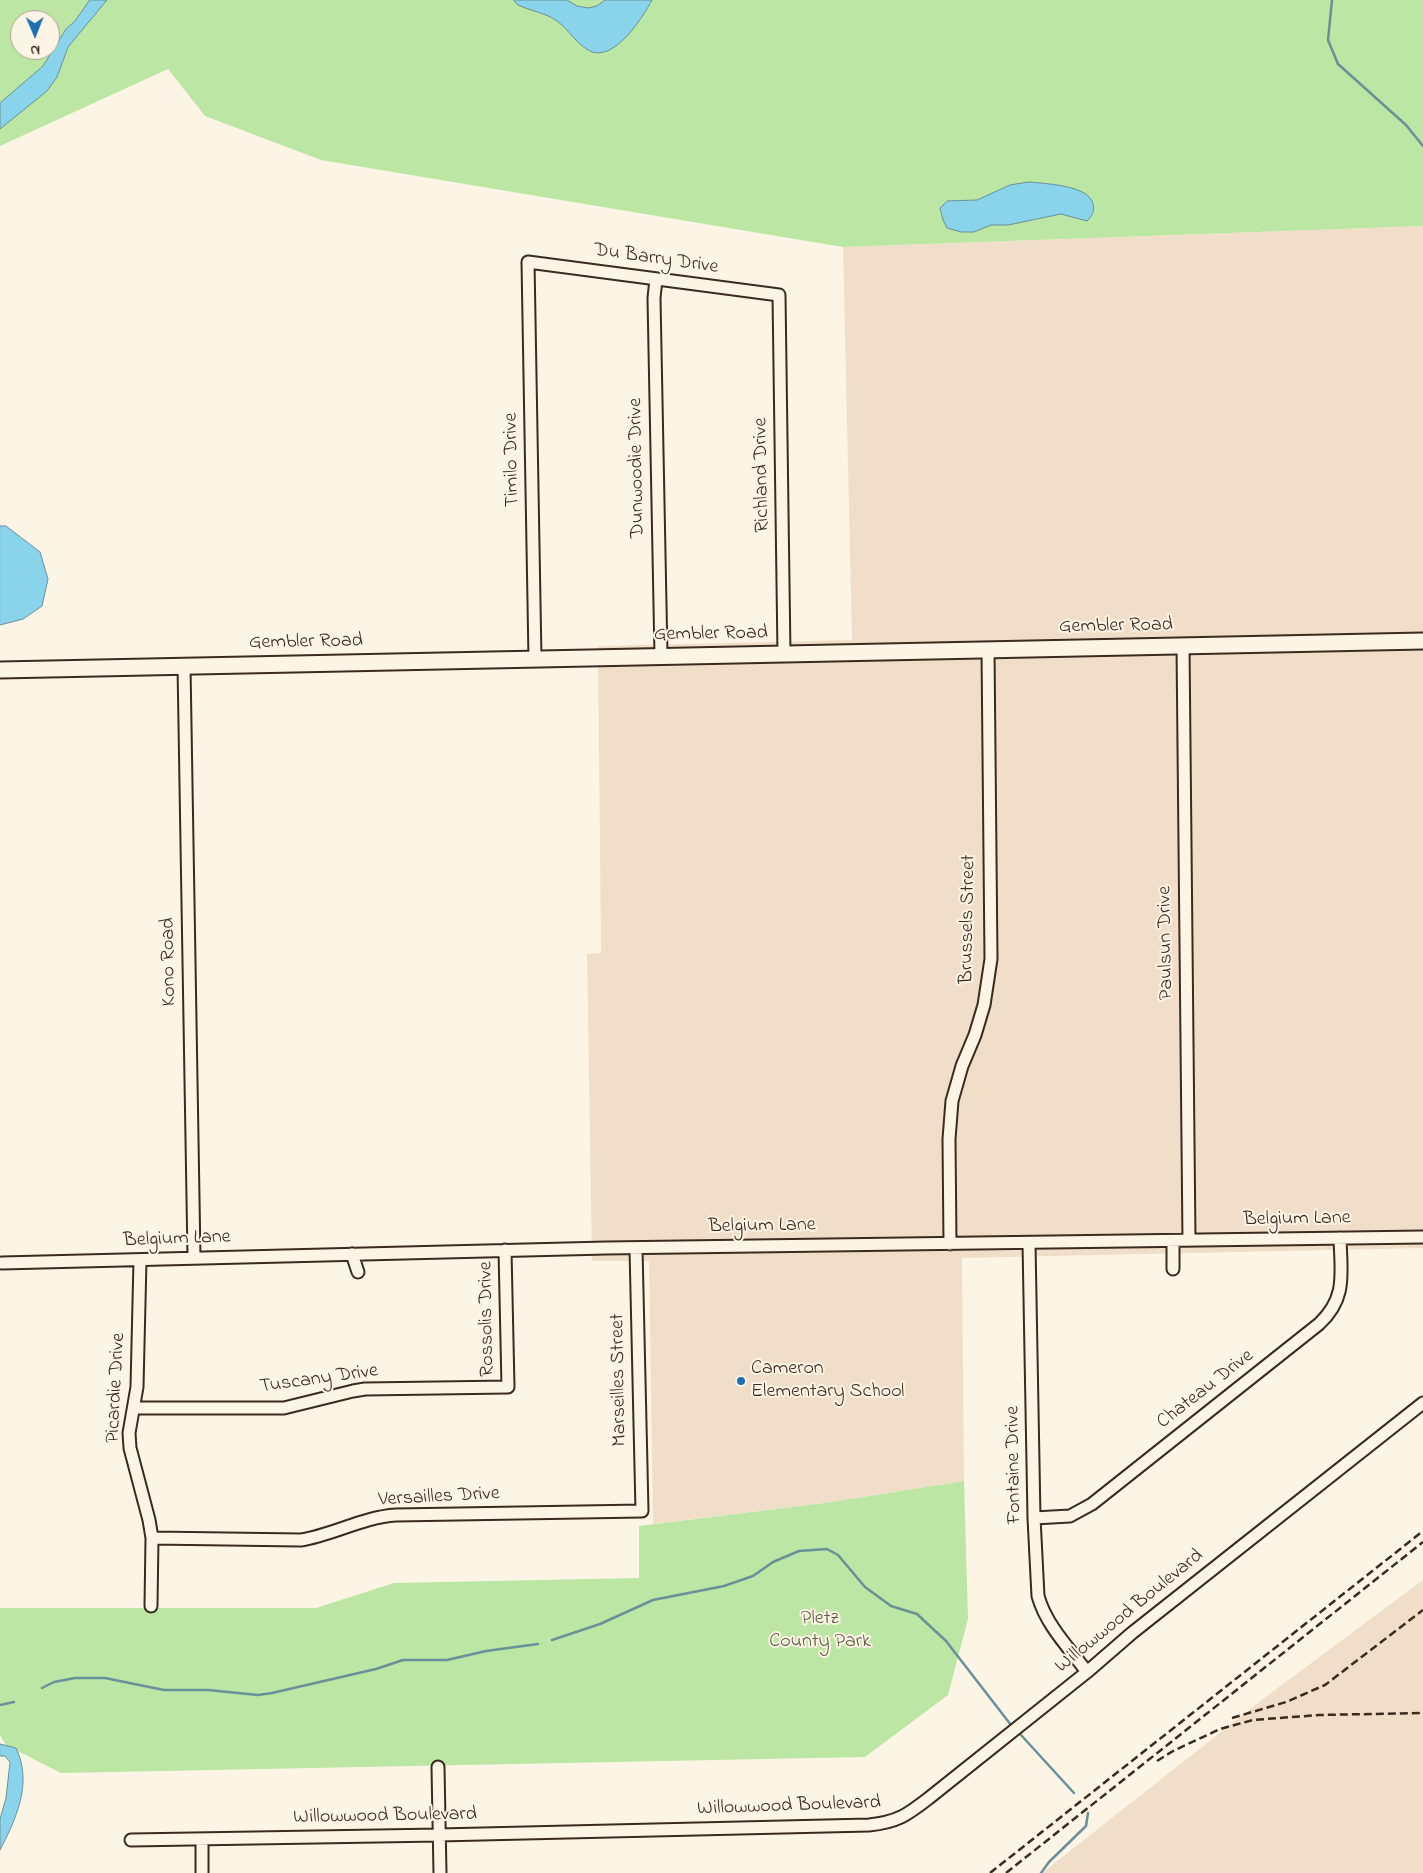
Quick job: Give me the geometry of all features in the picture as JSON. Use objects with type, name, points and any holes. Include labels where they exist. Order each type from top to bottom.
[{"type":"main road","name":"Gembler Road","points":[[0,670],[1423,641]]},
{"type":"street","name":"Du Barry Drive","points":[[528,262],[779,295]]},
{"type":"street","name":"Timilo Drive","points":[[528,262],[535,659]]},
{"type":"street","name":"Dunwoodie Drive","points":[[656,279],[654,308],[661,656]]},
{"type":"street","name":"Richland Drive","points":[[779,295],[784,654]]},
{"type":"street","name":"Paulsun Drive","points":[[1183,646],[1189,1240]]},
{"type":"street","name":"Brussels Street","points":[[950,1244],[949,1120],[952,1100],[962,1066],[975,1035],[984,1005],[991,959],[988,650]]},
{"type":"street","name":"Kono Road","points":[[184,666],[194,1257]]},
{"type":"street","name":"Belgium Lane","points":[[2,1263],[505,1250],[1423,1237]]},
{"type":"street","name":"Chateau Drive","points":[[1034,1518],[1070,1516],[1092,1504],[1328,1316],[1336,1305],[1341,1286],[1340,1238]]},
{"type":"street","points":[[1172,1241],[1173,1269]]},
{"type":"street","name":"Fontaine Drive","points":[[1029,1242],[1034,1518],[1038,1596],[1041,1606],[1057,1634],[1087,1672]]},
{"type":"street","name":"Marseilles Street","points":[[636,1248],[642,1511]]},
{"type":"street","name":"Rossolis Drive","points":[[505,1250],[508,1387]]},
{"type":"street","points":[[352,1254],[358,1272]]},
{"type":"street","name":"Picardie Drive","points":[[140,1260],[139,1350],[134,1408],[129,1433],[130,1448],[152,1538],[151,1606]]},
{"type":"street","name":"Tuscany Drive","points":[[134,1408],[284,1408],[365,1389],[508,1387]]},
{"type":"street","name":"Willowwood Boulevard","points":[[131,1840],[439,1835],[887,1824],[904,1817],[1423,1403]]},
{"type":"street","name":"Versailles Drive","points":[[152,1538],[301,1540],[315,1538],[384,1516],[642,1511]]},
{"type":"street","points":[[438,1767],[440,1873]]},
{"type":"street","points":[[202,1839],[202,1873]]},
{"type":"shaded area","points":[[1423,226],[1423,1248],[962,1258],[964,1481],[832,1502],[653,1524],[649,1261],[592,1261],[587,954],[601,953],[598,646],[852,640],[843,247]]},
{"type":"shaded area","points":[[1423,1580],[1423,1873],[1042,1873],[1264,1698]]},
{"type":"green space","points":[[0,0],[1423,0],[1423,226],[843,247],[321,160],[205,116],[168,69],[0,146]]},
{"type":"green space","name":"Pletz County Park","points":[[964,1481],[968,1619],[948,1695],[865,1757],[61,1773],[6,1745],[0,1735],[0,1608],[316,1608],[394,1583],[639,1578],[639,1526],[832,1502]]},
{"type":"water","points":[[90,0],[107,0],[68,47],[57,77],[47,91],[0,129],[0,103],[43,66],[47,60],[60,60],[60,39],[66,29],[75,21]]},
{"type":"water","points":[[514,0],[567,0],[577,6],[588,8],[597,6],[605,0],[652,0],[642,17],[626,37],[607,51],[598,53],[584,47],[553,18],[518,5]]},
{"type":"water","points":[[1030,182],[1076,189],[1084,193],[1093,204],[1092,215],[1087,221],[1061,214],[1008,225],[991,225],[974,232],[961,232],[947,228],[943,220],[940,208],[947,201],[977,200],[1010,185]]},
{"type":"water","points":[[0,526],[6,526],[40,552],[48,579],[42,606],[23,619],[0,625]]},
{"type":"water","points":[[0,1744],[16,1748],[21,1761],[23,1787],[17,1813],[0,1850],[0,1819],[6,1798],[10,1762],[5,1756],[0,1756]]},
{"type":"waterway","points":[[1332,0],[1328,40],[1338,64],[1406,125],[1423,146]]},
{"type":"waterway","points":[[552,1640],[600,1624],[653,1600],[724,1586],[753,1576],[773,1562],[799,1551],[827,1549],[838,1555],[865,1587],[891,1606],[917,1614],[946,1641],[1011,1725]]},
{"type":"waterway","points":[[42,1688],[54,1682],[75,1678],[105,1678],[164,1690],[208,1690],[258,1695],[376,1669],[403,1660],[447,1660],[486,1651],[538,1644]]},
{"type":"waterway","points":[[0,1705],[14,1702]]},
{"type":"waterway","points":[[1021,1735],[1074,1793]]},
{"type":"waterway","points":[[1041,1873],[1049,1862],[1086,1826],[1088,1813]]},
{"type":"railway","points":[[990,1873],[1423,1531]]},
{"type":"railway","points":[[1006,1873],[1423,1542]]},
{"type":"railway","points":[[1232,1718],[1286,1702],[1325,1685],[1423,1610]]},
{"type":"railway","points":[[1157,1761],[1173,1751],[1220,1729],[1253,1720],[1319,1715],[1423,1713]]},
{"type":"place","name":"Cameron Elementary School","points":[[741,1381]]}]
